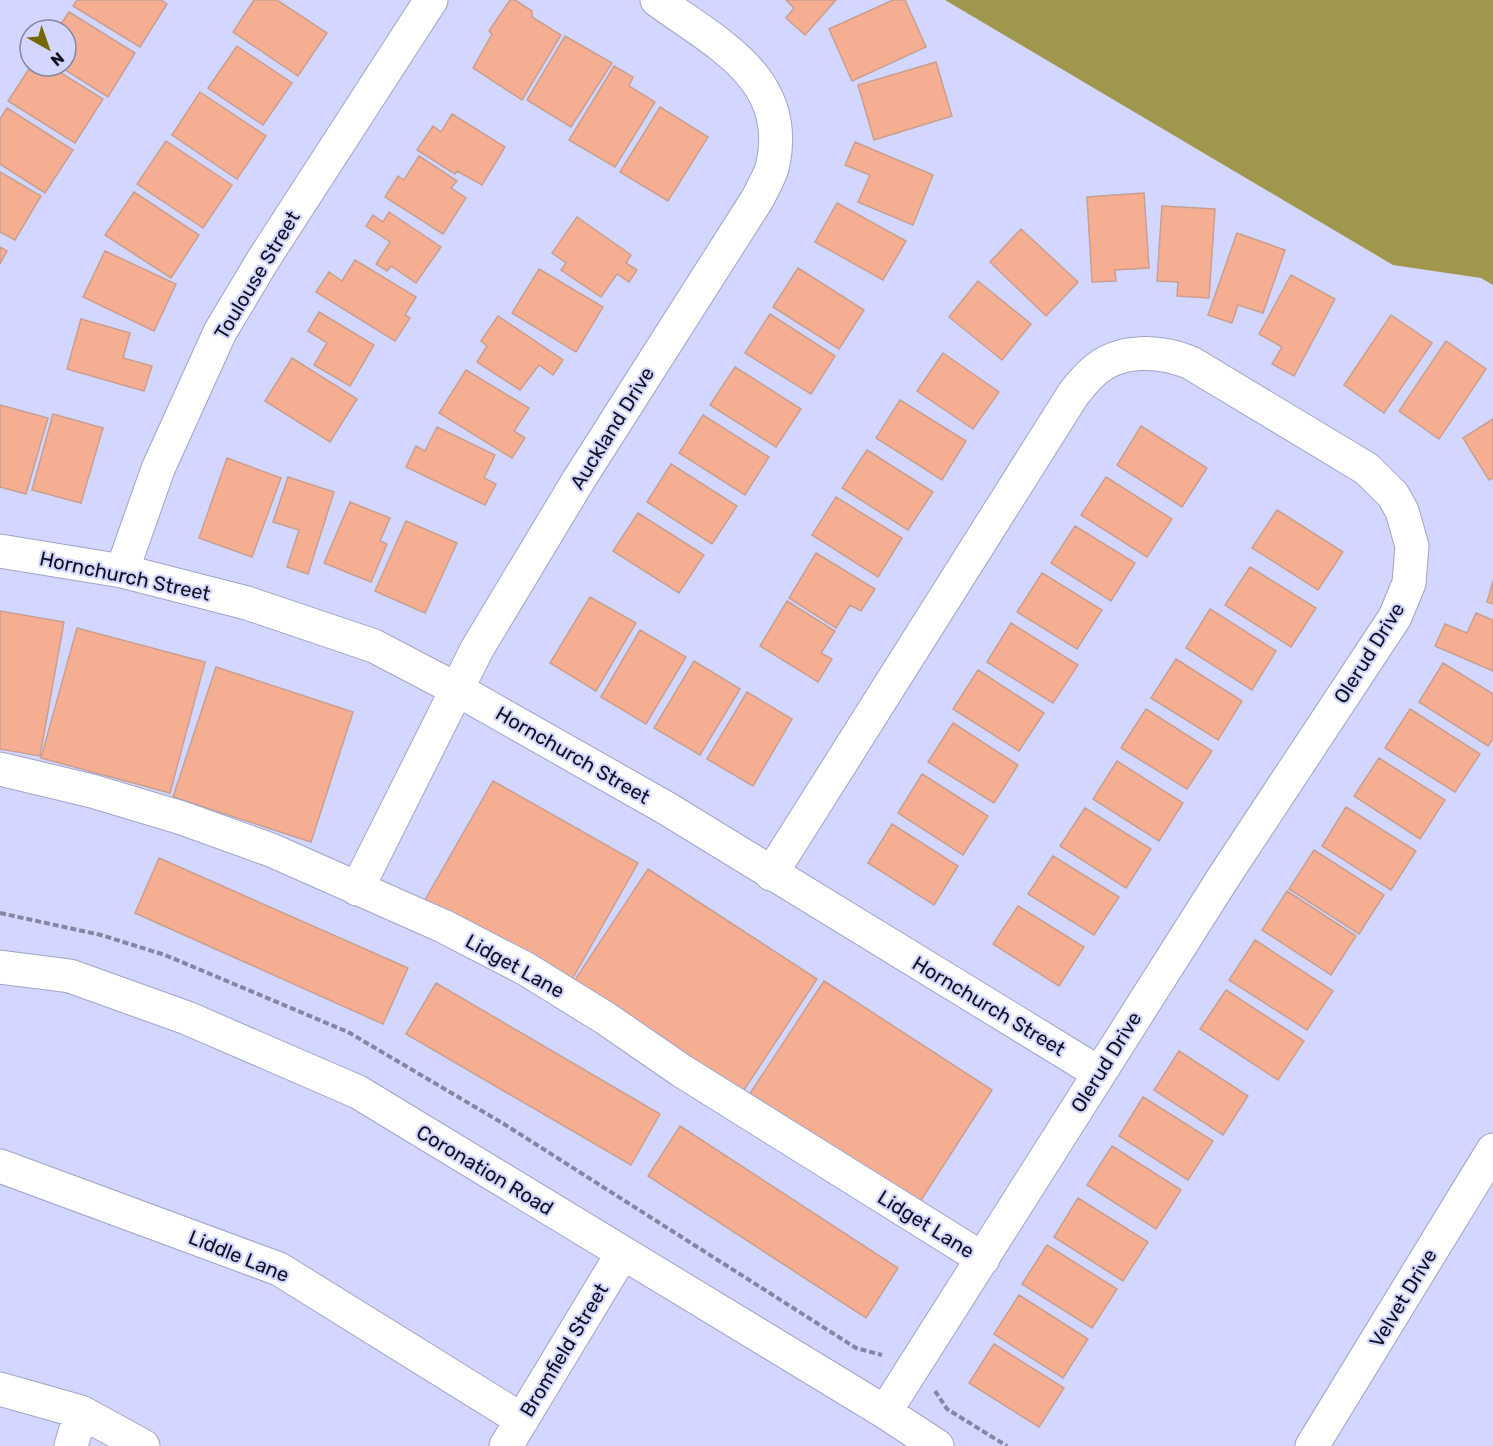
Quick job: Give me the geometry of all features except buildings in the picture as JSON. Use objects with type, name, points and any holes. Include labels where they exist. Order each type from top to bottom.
[{"type":"street","name":"Toulouse Street","points":[[122,571],[158,469],[220,332],[263,260],[431,0]]},
{"type":"street","name":"Auckland Drive","points":[[357,889],[477,649],[578,480],[751,208],[773,166],[777,132],[774,115],[760,83],[736,57],[657,0]]},
{"type":"street","name":"Olerud Drive","points":[[771,874],[1074,393],[1094,371],[1106,363],[1134,354],[1148,353],[1177,357],[1191,363],[1367,469],[1393,495],[1402,511],[1412,546],[1409,583],[1395,617],[1219,885],[885,1412]]},
{"type":"street","name":"Hornchurch Street","points":[[0,551],[122,571],[247,603],[374,646],[458,690],[666,808],[1099,1073]]},
{"type":"street","name":"Lidget Lane","points":[[0,770],[92,791],[182,818],[271,850],[443,926],[526,969],[605,1018],[682,1071],[983,1260]]},
{"type":"street","name":"Coronation Road","points":[[0,967],[70,976],[187,1018],[357,1092],[885,1412],[937,1446]]},
{"type":"street","name":"Velvet Drive","points":[[1312,1446],[1493,1150]]},
{"type":"street","name":"Liddle Lane","points":[[0,1166],[279,1269],[514,1433]]},
{"type":"street","name":"Bromfield Street","points":[[514,1433],[622,1254]]},
{"type":"street","points":[[0,1389],[81,1412],[143,1446]]},
{"type":"street","points":[[71,1446],[81,1412]]},
{"type":"path","points":[[934,1389],[947,1409],[1007,1446]]},
{"type":"shaded area","points":[[945,0],[1493,0],[1493,285],[1481,278],[1393,265]]}]
